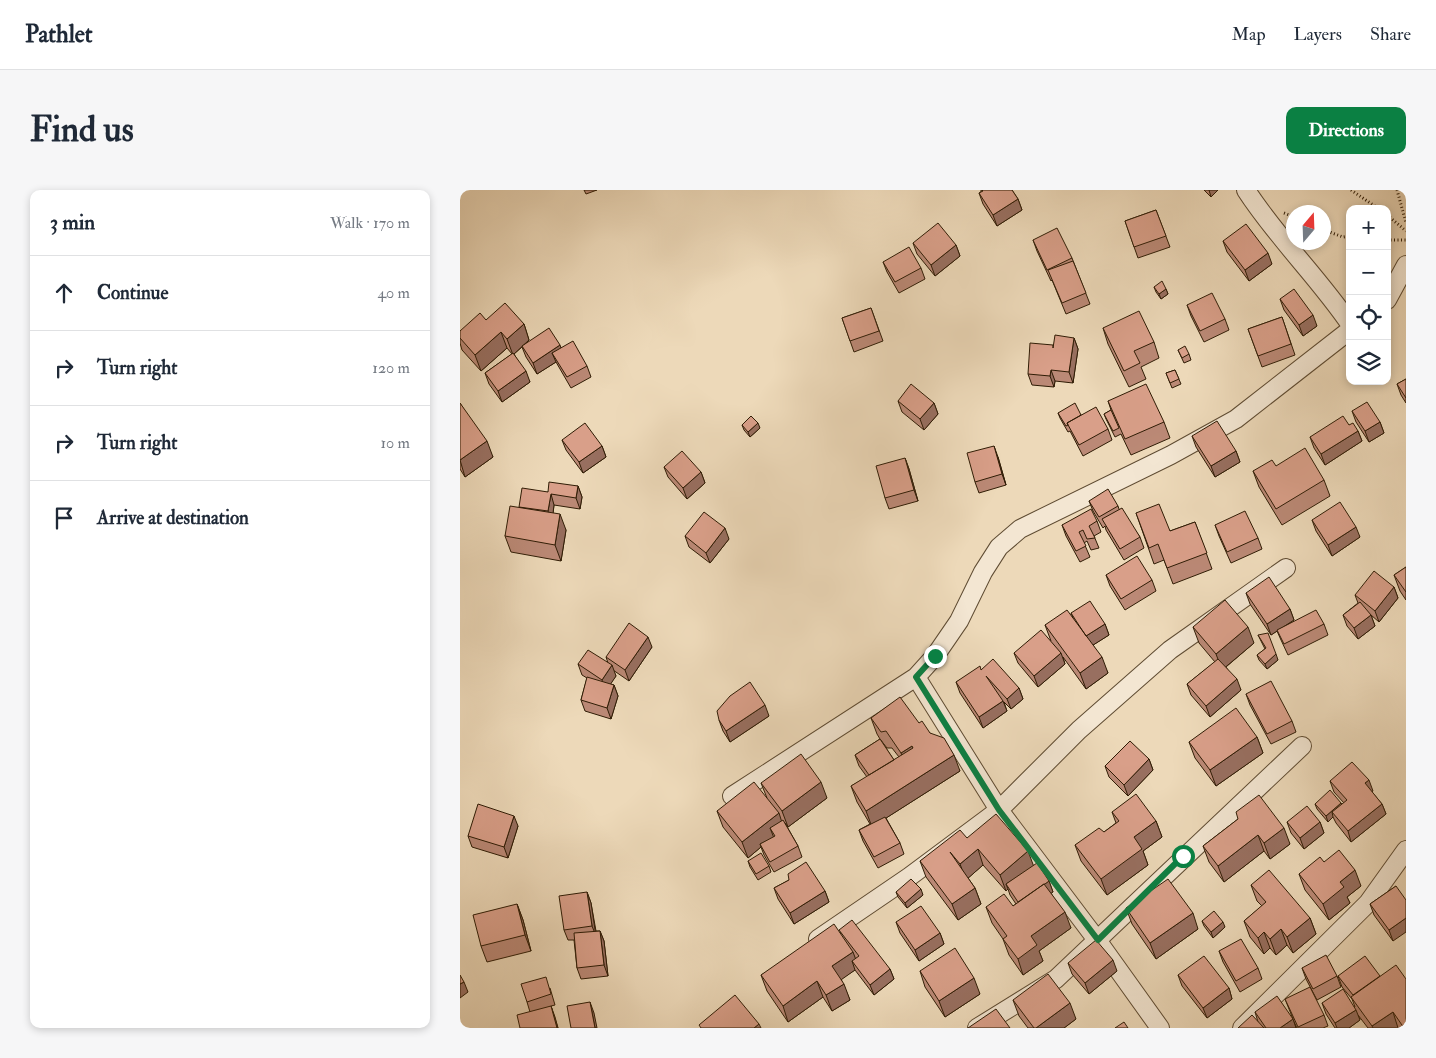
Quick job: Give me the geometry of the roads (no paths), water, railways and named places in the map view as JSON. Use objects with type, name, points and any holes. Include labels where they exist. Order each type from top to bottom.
[{"type":"street","points":[[1246,190],[1310,275],[1325,288],[1346,318]]},
{"type":"street","points":[[1390,295],[1406,265]]},
{"type":"street","points":[[732,796],[916,677],[935,656],[959,621],[983,572],[999,547],[1020,528],[1171,455],[1236,419],[1346,333]]},
{"type":"street","points":[[802,949],[909,877],[999,810],[1079,730],[1170,650],[1286,568]]},
{"type":"street","points":[[916,677],[999,810],[1098,940],[1160,1028]]},
{"type":"street","points":[[977,1028],[1056,979],[1302,746]]},
{"type":"street","points":[[1242,1028],[1368,902],[1406,850]]}]
